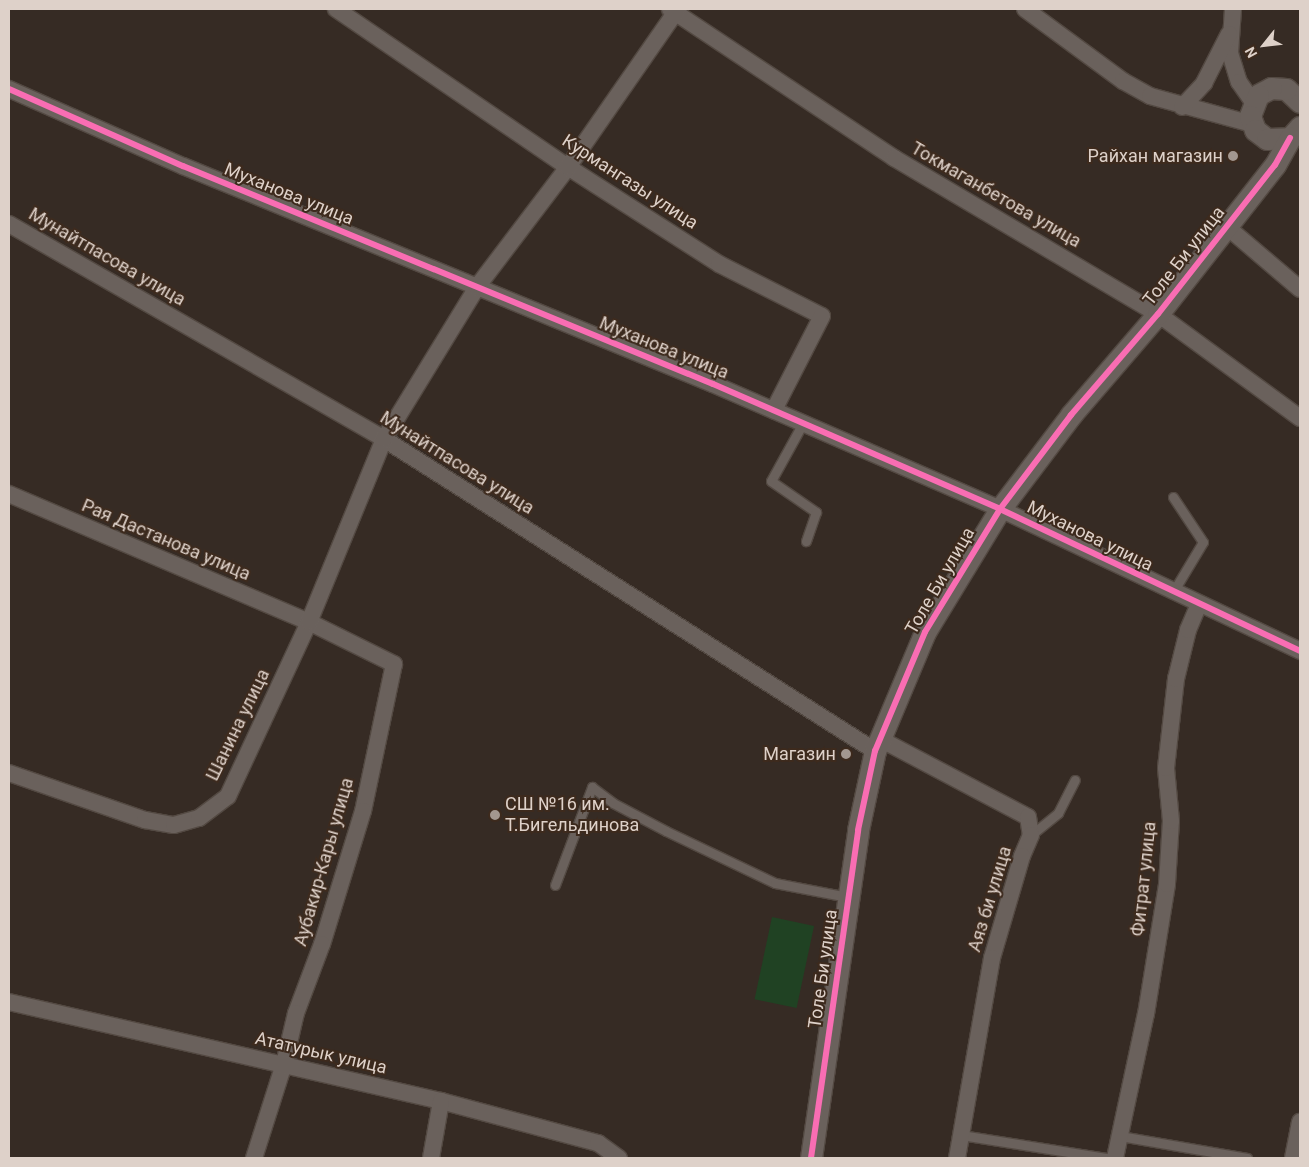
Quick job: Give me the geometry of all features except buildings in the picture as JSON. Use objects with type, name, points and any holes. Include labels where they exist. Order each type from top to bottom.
[{"type":"street","name":"Курмангазы улица","points":[[336,9],[568,167],[720,264],[822,316],[774,410]]},
{"type":"street","points":[[1025,9],[1122,81],[1150,96],[1182,107],[1252,124],[1268,139],[1295,132]]},
{"type":"street","points":[[1182,107],[1204,83],[1229,34],[1233,9]]},
{"type":"street","name":"Шанина улица","points":[[9,774],[146,820],[174,825],[199,818],[228,796],[309,622],[384,439],[477,287],[568,167],[675,10]]},
{"type":"street","name":"Токмаганбетова улица","points":[[675,10],[894,158],[1158,314],[1300,418]]},
{"type":"street","points":[[1229,34],[1235,71],[1253,102],[1252,124]]},
{"type":"street","points":[[1253,102],[1264,91],[1278,88],[1293,93],[1300,102]]},
{"type":"street","name":"Муханова улица","points":[[9,89],[183,166],[774,410],[1000,509],[1300,651]]},
{"type":"street","name":"Толе Би улица","points":[[811,1158],[858,830],[878,745],[925,632],[1000,509],[1071,415],[1158,314],[1276,164],[1295,132]]},
{"type":"street","name":"Мунайтпасова улица","points":[[9,224],[384,439],[878,745]]},
{"type":"street","points":[[1226,226],[1300,289]]},
{"type":"street","name":"Рая Дастанова улица","points":[[9,494],[309,622]]},
{"type":"street","name":"Фитрат улица","points":[[1115,1158],[1146,1014],[1167,884],[1171,821],[1166,768],[1176,679],[1188,630],[1199,604]]},
{"type":"street","name":"Аубакир-Кары улица","points":[[254,1158],[284,1064],[296,1014],[322,944],[363,812],[394,664],[309,622]]},
{"type":"street","name":"Аяз би улица","points":[[878,745],[1028,817],[1031,835],[1022,856],[992,958],[957,1158]]},
{"type":"street","name":"Ататурык улица","points":[[9,1002],[441,1101],[598,1143],[619,1158]]},
{"type":"street","points":[[432,1158],[441,1101]]},
{"type":"street","points":[[1293,1158],[1300,1122]]},
{"type":"lane","points":[[803,423],[771,481],[816,512],[806,540]]},
{"type":"lane","points":[[1173,497],[1203,542],[1173,592]]},
{"type":"lane","points":[[1031,835],[1058,813],[1075,780]]},
{"type":"lane","points":[[555,886],[592,786],[612,802],[666,832],[775,883],[848,897]]},
{"type":"lane","points":[[961,1135],[1106,1158]]},
{"type":"lane","points":[[1120,1136],[1247,1158]]},
{"type":"green space","points":[[772,917],[814,926],[797,1008],[755,999]]},
{"type":"cycle path","points":[[9,89],[183,166],[713,384],[1000,509],[1300,651]]},
{"type":"cycle path","points":[[811,1158],[858,830],[875,751],[925,632],[1000,509],[1071,415],[1158,314],[1275,165],[1290,138]]},
{"type":"place","name":"Райхан магазин","points":[[1233,156]]},
{"type":"place","name":"Магазин","points":[[846,754]]},
{"type":"place","name":"СШ №16 им. Т.Бигельдинова","points":[[495,815]]}]
